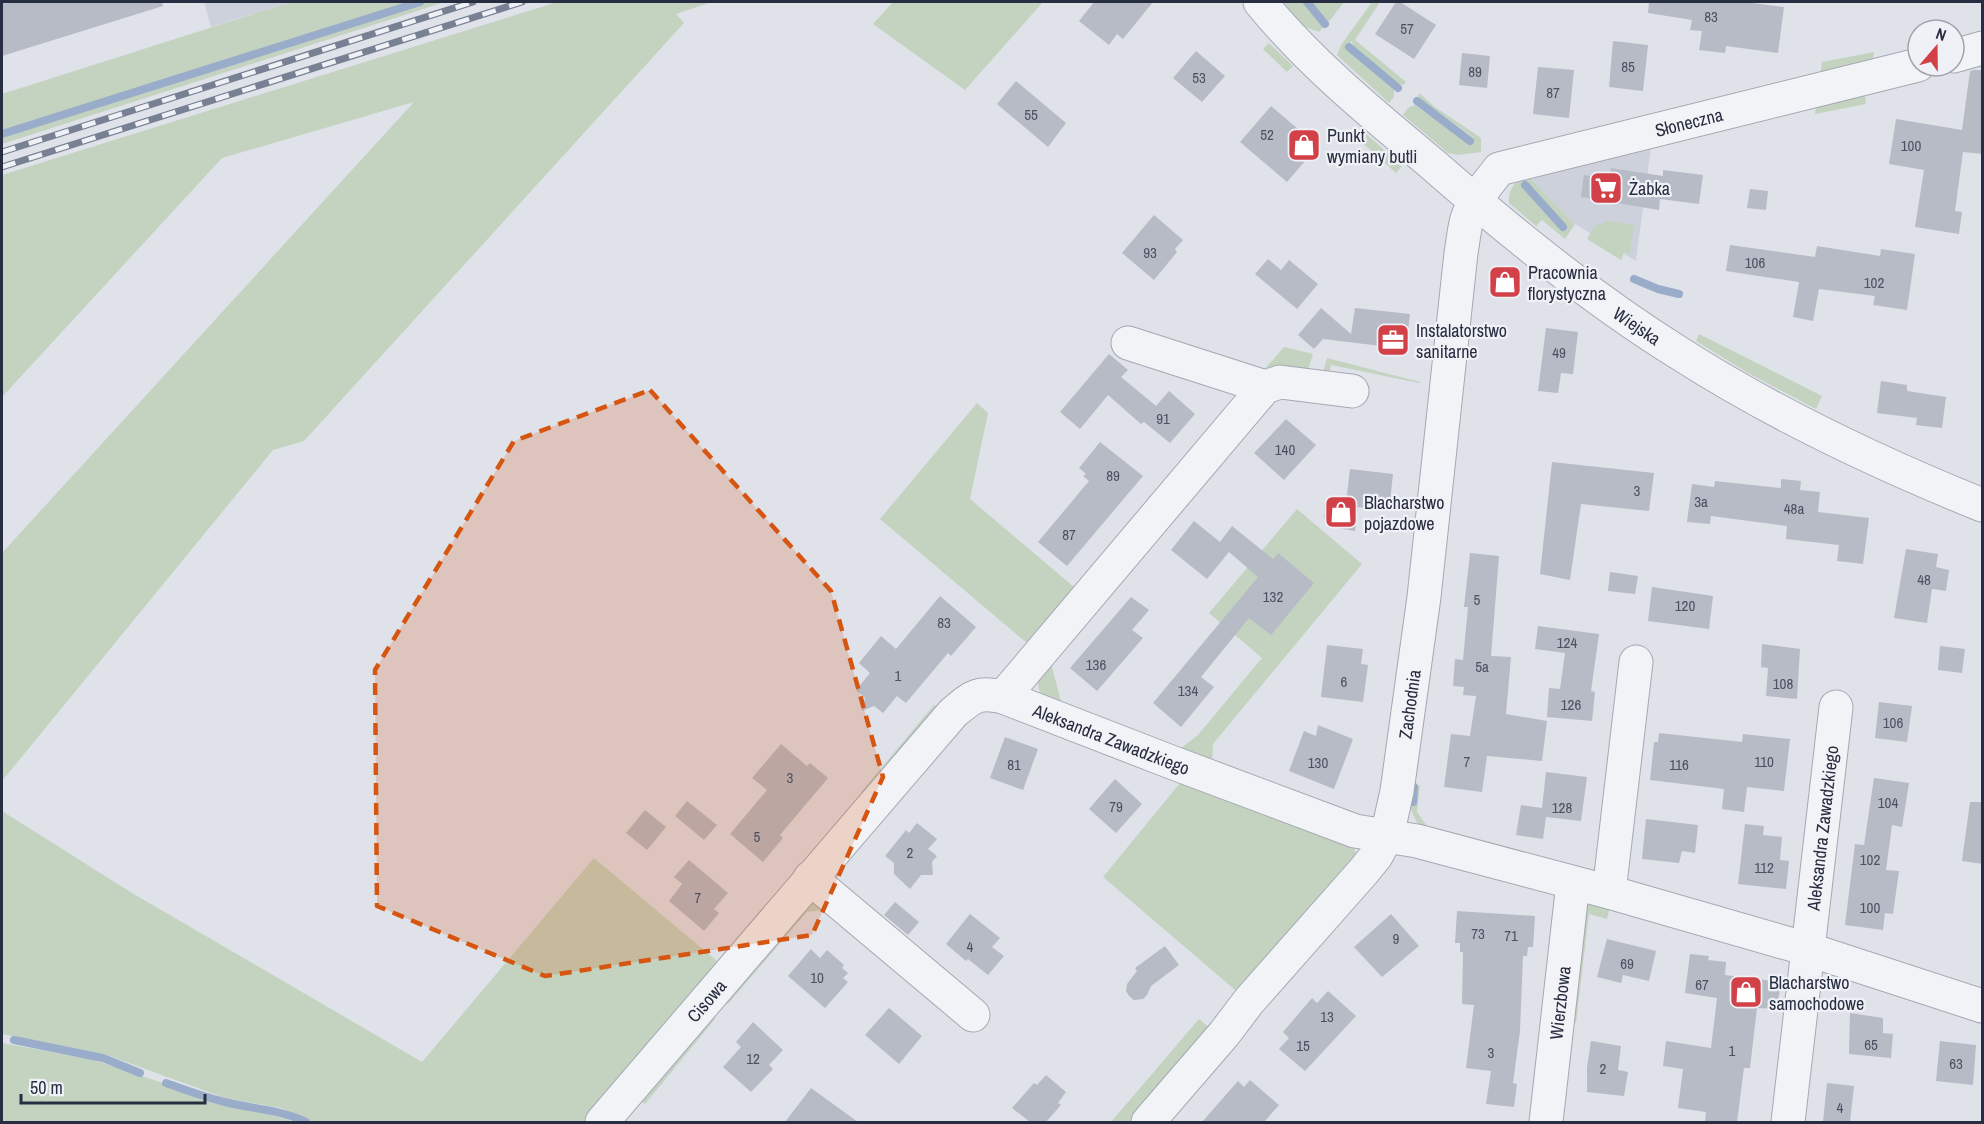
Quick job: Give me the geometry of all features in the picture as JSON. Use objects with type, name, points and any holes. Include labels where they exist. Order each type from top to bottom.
[{"type":"street","name":"Wiejska","points":[[1260,2],[1325,70],[1475,201],[1554,264],[1676,352],[1789,417],[1983,505]]},
{"type":"street","points":[[1966,53],[1983,48]]},
{"type":"street","name":"Słoneczna","points":[[1475,201],[1499,170],[1906,68]]},
{"type":"street","name":"Zachodnia","points":[[1148,1122],[1224,1034],[1249,1001],[1363,872],[1376,856],[1387,836],[1397,791],[1424,597],[1461,252],[1467,219],[1475,201]]},
{"type":"street","points":[[1128,343],[1265,387]]},
{"type":"street","points":[[1003,697],[1265,387],[1280,382],[1352,391]]},
{"type":"street","points":[[1609,892],[1635,662]]},
{"type":"street","name":"Cisowa","points":[[602,1122],[952,713],[973,696],[988,693],[1003,697]]},
{"type":"street","name":"Aleksandra Zawadzkiego","points":[[1003,697],[1345,827],[1417,841],[1609,892],[1807,949],[1983,1006]]},
{"type":"street","name":"Aleksandra Zawadzkiego","points":[[1807,949],[1836,707]]},
{"type":"street","points":[[810,878],[973,1015]]},
{"type":"street","name":"Wierzbowa","points":[[1546,1122],[1573,884]]},
{"type":"street","points":[[1788,1122],[1807,949]]},
{"type":"highlighted area","points":[[650,390],[831,591],[883,777],[812,935],[545,976],[377,906],[375,670],[514,441]]},
{"type":"shaded area","points":[[204,2],[291,2],[211,27]]},
{"type":"shaded area","points":[[1651,147],[1636,261],[1575,224],[1529,177]]},
{"type":"green space","points":[[291,2],[445,2],[2,144],[2,94]]},
{"type":"green space","points":[[557,2],[712,2],[676,14],[684,23],[304,441],[273,450],[2,781],[2,553],[414,102],[222,158],[2,397],[2,175]]},
{"type":"green space","points":[[893,2],[1043,2],[965,90],[873,24]]},
{"type":"green space","points":[[1283,2],[1344,2],[1319,32],[1303,26]]},
{"type":"green space","points":[[1372,2],[1380,2],[1355,40],[1406,82],[1403,85],[1398,84],[1353,45],[1352,41],[1345,48],[1394,90],[1394,97],[1389,103],[1337,55],[1341,45]]},
{"type":"green space","points":[[1269,43],[1293,66],[1287,72],[1263,49]]},
{"type":"green space","points":[[1874,52],[1872,65],[1820,76],[1822,62]]},
{"type":"green space","points":[[1419,93],[1435,107],[1481,138],[1481,152],[1458,155],[1448,153],[1403,115],[1408,108],[1415,105],[1468,146],[1473,137],[1420,99]]},
{"type":"green space","points":[[1865,95],[1866,104],[1815,114],[1816,107]]},
{"type":"green space","points":[[1363,131],[1402,166],[1396,173],[1357,138]]},
{"type":"green space","points":[[1521,177],[1529,177],[1575,224],[1565,239],[1542,220],[1536,226],[1509,203],[1510,191]]},
{"type":"green space","points":[[1607,221],[1634,225],[1630,253],[1624,253],[1621,260],[1587,239],[1594,227]]},
{"type":"green space","points":[[1699,334],[1822,396],[1816,409],[1748,373],[1696,341]]},
{"type":"green space","points":[[1284,347],[1313,354],[1306,376],[1258,377]]},
{"type":"green space","points":[[1327,358],[1420,382],[1331,365],[1328,378],[1322,377]]},
{"type":"green space","points":[[977,403],[988,413],[970,499],[1074,587],[1027,643],[880,519]]},
{"type":"green space","points":[[1297,509],[1362,564],[1213,744],[1212,761],[1180,749],[1198,735],[1262,658],[1209,613]]},
{"type":"green space","points":[[1051,663],[1062,706],[1040,694],[1037,680]]},
{"type":"green space","points":[[934,705],[941,711],[867,797],[861,792]]},
{"type":"green space","points":[[1180,783],[1353,845],[1356,854],[1353,866],[1241,995],[1103,877]]},
{"type":"green space","points":[[1420,785],[1417,812],[1427,826],[1507,847],[1506,854],[1419,825],[1412,812],[1410,788]]},
{"type":"green space","points":[[2,811],[132,893],[422,1062],[594,858],[723,966],[590,1122],[313,1122],[281,1108],[225,1098],[104,1054],[2,1034]]},
{"type":"green space","points":[[813,900],[823,910],[807,912],[728,1004],[724,1001]]},
{"type":"green space","points":[[1594,901],[1610,906],[1607,919],[1589,914],[1576,1023],[1570,1021],[1585,903]]},
{"type":"green space","points":[[709,1013],[715,1019],[645,1104],[637,1098]]},
{"type":"green space","points":[[1199,1019],[1211,1029],[1130,1122],[1111,1122]]},
{"type":"green space","points":[[2,1043],[91,1059],[237,1108],[295,1122],[2,1122]]},
{"type":"building","points":[[2,2],[162,2],[163,6],[2,56]]},
{"type":"building","points":[[1094,2],[1153,2],[1123,39],[1117,34],[1109,45],[1079,21]]},
{"type":"building","points":[[1396,2],[1400,2],[1436,25],[1414,59],[1375,34]]},
{"type":"building","points":[[1649,2],[1744,2],[1784,7],[1778,53],[1726,46],[1725,53],[1699,50],[1702,31],[1690,30],[1692,20],[1648,13]]},
{"type":"building","points":[[1613,41],[1648,45],[1643,91],[1609,87]]},
{"type":"building","points":[[1196,51],[1225,76],[1202,102],[1173,78]]},
{"type":"building","points":[[1462,53],[1490,56],[1487,88],[1459,85]]},
{"type":"building","points":[[1538,67],[1574,70],[1569,118],[1533,114]]},
{"type":"building","points":[[1983,70],[1983,154],[1963,152],[1955,211],[1962,212],[1959,234],[1915,227],[1924,170],[1889,164],[1896,119],[1962,130],[1970,71]]},
{"type":"building","points":[[1016,81],[1066,123],[1048,147],[997,104]]},
{"type":"building","points":[[1271,106],[1318,146],[1287,182],[1240,142]]},
{"type":"building","points":[[1611,168],[1663,176],[1663,170],[1703,175],[1699,204],[1660,199],[1659,210],[1581,197],[1584,175],[1609,179]]},
{"type":"building","points":[[1750,189],[1768,191],[1766,210],[1747,208]]},
{"type":"building","points":[[1154,215],[1183,240],[1175,249],[1177,252],[1154,280],[1122,253]]},
{"type":"building","points":[[1730,245],[1815,257],[1817,246],[1880,256],[1881,249],[1915,254],[1907,310],[1873,305],[1875,296],[1819,289],[1813,321],[1793,317],[1799,282],[1726,271]]},
{"type":"building","points":[[1268,259],[1281,270],[1289,260],[1318,284],[1297,309],[1255,274]]},
{"type":"building","points":[[1321,308],[1351,334],[1355,308],[1410,314],[1406,349],[1323,339],[1314,349],[1298,335]]},
{"type":"building","points":[[1546,328],[1578,332],[1573,374],[1561,373],[1558,393],[1538,391]]},
{"type":"building","points":[[1109,354],[1128,370],[1121,377],[1156,406],[1169,391],[1195,414],[1170,443],[1144,422],[1141,424],[1108,395],[1080,429],[1060,412]]},
{"type":"building","points":[[1881,381],[1907,385],[1907,391],[1946,397],[1942,428],[1916,425],[1917,418],[1877,413]]},
{"type":"building","points":[[1286,419],[1316,445],[1284,480],[1254,453]]},
{"type":"building","points":[[1100,442],[1143,476],[1067,566],[1038,542],[1089,481],[1083,476],[1086,474],[1079,468]]},
{"type":"building","points":[[1552,462],[1654,473],[1649,511],[1581,504],[1570,580],[1540,574]]},
{"type":"building","points":[[1350,469],[1393,474],[1389,511],[1358,507],[1355,531],[1337,528],[1324,518],[1325,501],[1346,503]]},
{"type":"building","points":[[1781,479],[1801,481],[1800,490],[1820,492],[1818,512],[1869,518],[1863,564],[1837,561],[1839,545],[1786,539],[1787,526],[1711,516],[1710,524],[1687,522],[1692,484],[1714,487],[1715,481],[1781,488]]},
{"type":"building","points":[[1194,521],[1220,542],[1232,526],[1273,559],[1278,553],[1314,583],[1271,635],[1249,618],[1201,677],[1214,687],[1181,727],[1153,703],[1258,577],[1229,552],[1207,579],[1171,550]]},
{"type":"building","points":[[1906,549],[1938,554],[1936,567],[1949,570],[1946,591],[1932,589],[1927,623],[1894,618]]},
{"type":"building","points":[[1470,553],[1499,556],[1491,656],[1511,657],[1506,714],[1547,721],[1542,761],[1487,756],[1482,792],[1444,787],[1451,734],[1470,736],[1476,696],[1463,695],[1464,687],[1453,686],[1455,659],[1463,660],[1468,607],[1464,607]]},
{"type":"building","points":[[1610,572],[1638,576],[1635,594],[1608,591]]},
{"type":"building","points":[[1652,587],[1713,596],[1709,629],[1648,621]]},
{"type":"building","points":[[940,596],[976,627],[951,656],[948,653],[906,703],[897,696],[883,713],[874,706],[862,711],[865,698],[856,690],[870,673],[859,663],[881,636],[896,649]]},
{"type":"building","points":[[1131,597],[1149,610],[1132,630],[1143,638],[1097,691],[1070,668]]},
{"type":"building","points":[[1538,626],[1599,634],[1591,691],[1595,692],[1592,721],[1547,717],[1549,688],[1560,689],[1565,653],[1535,649]]},
{"type":"building","points":[[1762,644],[1800,649],[1797,699],[1766,696],[1768,668],[1761,667]]},
{"type":"building","points":[[1327,645],[1363,649],[1361,664],[1368,665],[1363,702],[1321,697]]},
{"type":"building","points":[[1940,646],[1965,649],[1962,673],[1938,670]]},
{"type":"building","points":[[1879,702],[1912,706],[1907,742],[1875,738]]},
{"type":"building","points":[[1318,725],[1353,739],[1334,789],[1289,771],[1304,731],[1316,736]]},
{"type":"building","points":[[1659,733],[1742,742],[1743,734],[1790,739],[1784,791],[1747,787],[1744,812],[1722,809],[1724,789],[1650,780],[1654,742],[1658,742]]},
{"type":"building","points":[[1005,737],[1038,749],[1023,790],[990,778]]},
{"type":"building","points":[[781,744],[807,766],[810,763],[828,778],[780,835],[783,838],[763,862],[730,834],[767,790],[752,778]]},
{"type":"building","points":[[1546,772],[1587,777],[1581,821],[1546,817],[1543,839],[1516,835],[1521,805],[1542,808]]},
{"type":"building","points":[[1874,778],[1909,783],[1902,827],[1892,825],[1886,870],[1899,871],[1893,914],[1885,913],[1883,930],[1845,925],[1855,844],[1864,845]]},
{"type":"building","points":[[1115,779],[1142,804],[1116,833],[1089,809]]},
{"type":"building","points":[[687,801],[717,825],[704,840],[675,816]]},
{"type":"building","points":[[1970,802],[1983,802],[1983,864],[1962,861]]},
{"type":"building","points":[[645,810],[666,827],[647,850],[626,833]]},
{"type":"building","points":[[1646,819],[1698,825],[1695,853],[1682,851],[1679,863],[1642,859]]},
{"type":"building","points":[[917,823],[937,839],[928,849],[937,856],[932,862],[933,875],[921,875],[910,889],[894,874],[894,863],[885,856],[906,830],[909,833]]},
{"type":"building","points":[[1745,824],[1764,826],[1763,835],[1782,837],[1780,860],[1789,861],[1786,889],[1738,884]]},
{"type":"building","points":[[689,860],[728,893],[714,909],[719,913],[704,931],[669,901],[682,884],[674,877]]},
{"type":"building","points":[[895,902],[919,922],[908,935],[884,915]]},
{"type":"building","points":[[1457,911],[1535,916],[1533,947],[1528,947],[1527,956],[1523,956],[1520,1031],[1513,1083],[1517,1084],[1514,1107],[1486,1104],[1491,1071],[1466,1068],[1474,1005],[1462,1004],[1463,952],[1460,952],[1460,943],[1455,943]]},
{"type":"building","points":[[970,914],[1000,938],[992,947],[1004,956],[988,975],[968,959],[966,961],[946,944]]},
{"type":"building","points":[[1391,914],[1419,946],[1382,977],[1354,947]]},
{"type":"building","points":[[1607,939],[1656,951],[1649,981],[1623,975],[1621,983],[1597,977]]},
{"type":"building","points":[[1165,946],[1179,965],[1151,986],[1143,999],[1134,1000],[1126,991],[1127,984],[1137,971],[1135,968]]},
{"type":"building","points":[[811,949],[820,958],[827,950],[844,965],[842,968],[848,973],[843,978],[848,982],[825,1008],[788,976]]},
{"type":"building","points":[[1690,954],[1709,956],[1708,960],[1726,962],[1725,975],[1781,982],[1777,1009],[1757,1008],[1750,1068],[1744,1068],[1737,1122],[1705,1122],[1706,1112],[1678,1108],[1683,1069],[1663,1066],[1666,1041],[1711,1048],[1717,998],[1685,993]]},
{"type":"building","points":[[1328,991],[1356,1016],[1305,1071],[1279,1049],[1289,1038],[1283,1032],[1312,998],[1317,1003]]},
{"type":"building","points":[[889,1008],[922,1036],[899,1064],[865,1035]]},
{"type":"building","points":[[1850,1013],[1883,1018],[1883,1033],[1893,1034],[1891,1058],[1849,1054]]},
{"type":"building","points":[[753,1022],[783,1050],[769,1065],[773,1069],[751,1092],[723,1067],[741,1047],[736,1042]]},
{"type":"building","points":[[1591,1041],[1621,1046],[1618,1070],[1628,1072],[1624,1096],[1587,1092],[1587,1067]]},
{"type":"building","points":[[1940,1041],[1976,1045],[1973,1085],[1936,1081]]},
{"type":"building","points":[[1046,1075],[1066,1092],[1058,1103],[1061,1105],[1046,1122],[1030,1122],[1012,1108],[1034,1083],[1037,1085]]},
{"type":"building","points":[[1250,1080],[1279,1105],[1264,1122],[1202,1122],[1238,1081],[1244,1087]]},
{"type":"building","points":[[1827,1083],[1854,1086],[1850,1122],[1823,1122]]},
{"type":"building","points":[[811,1088],[858,1122],[785,1122]]},
{"type":"waterway","points":[[2,134],[420,2]]},
{"type":"waterway","points":[[1307,2],[1325,24]]},
{"type":"waterway","points":[[1349,47],[1398,88]]},
{"type":"waterway","points":[[1417,101],[1470,141]]},
{"type":"waterway","points":[[1525,185],[1563,227]]},
{"type":"waterway","points":[[1634,279],[1658,289],[1679,294]]},
{"type":"waterway","points":[[1413,802],[1414,787]]},
{"type":"waterway","points":[[14,1040],[103,1058],[140,1073]]},
{"type":"waterway","points":[[166,1083],[213,1099],[278,1112],[306,1122]]},
{"type":"railway","points":[[2,152],[473,2]]},
{"type":"railway","points":[[2,167],[522,2]]},
{"type":"place","name":"Punkt wymiany butli","points":[[1304,145]]},
{"type":"place","name":"Żabka","points":[[1606,188]]},
{"type":"place","name":"Pracownia florystyczna","points":[[1505,282]]},
{"type":"place","name":"Instalatorstwo sanitarne","points":[[1393,340]]},
{"type":"place","name":"Blacharstwo pojazdowe","points":[[1341,512]]},
{"type":"place","name":"Blacharstwo samochodowe","points":[[1746,992]]}]
